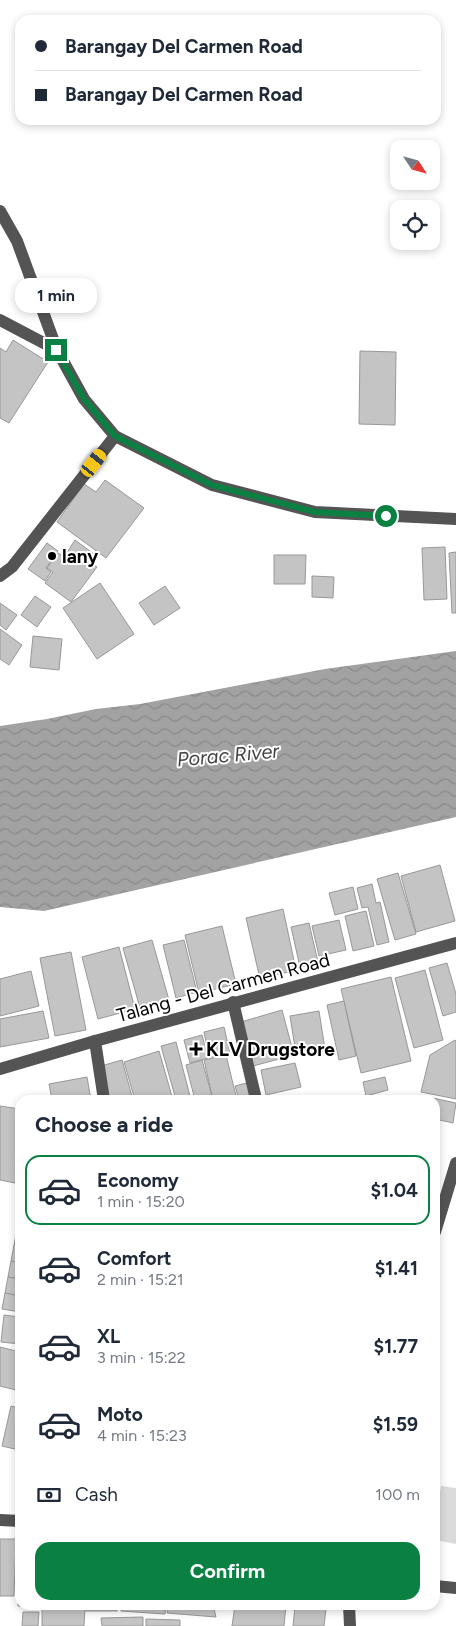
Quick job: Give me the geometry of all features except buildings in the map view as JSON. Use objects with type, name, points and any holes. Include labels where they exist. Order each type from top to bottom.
[{"type":"street","points":[[0,211],[18,242],[56,350],[84,399],[115,436],[212,485],[315,512],[456,520]]},
{"type":"street","points":[[0,320],[56,350]]},
{"type":"street","points":[[0,576],[12,567],[115,436]]},
{"type":"street","name":"Talang - Del Carmen Road","points":[[0,1069],[233,1002],[456,943]]},
{"type":"street","points":[[233,1002],[255,1095]]},
{"type":"street","points":[[95,1041],[103,1095]]},
{"type":"street","points":[[440,1216],[456,1163]]},
{"type":"street","points":[[0,1520],[15,1521]]},
{"type":"street","points":[[440,1586],[456,1588]]},
{"type":"street","points":[[349,1610],[350,1626]]},
{"type":"shaded area","points":[[441,1486],[456,1488],[456,1544],[440,1541]]},
{"type":"water","name":"Porac River","points":[[456,651],[456,817],[44,911],[0,907],[0,726],[96,709],[140,704],[325,669]]},
{"type":"place","name":"lany","points":[[52,556]]},
{"type":"place","name":"KLV Drugstore","points":[[196,1049]]},
{"type":"route","points":[[56,350],[84,399],[115,436],[212,485],[315,512],[386,516]]}]
